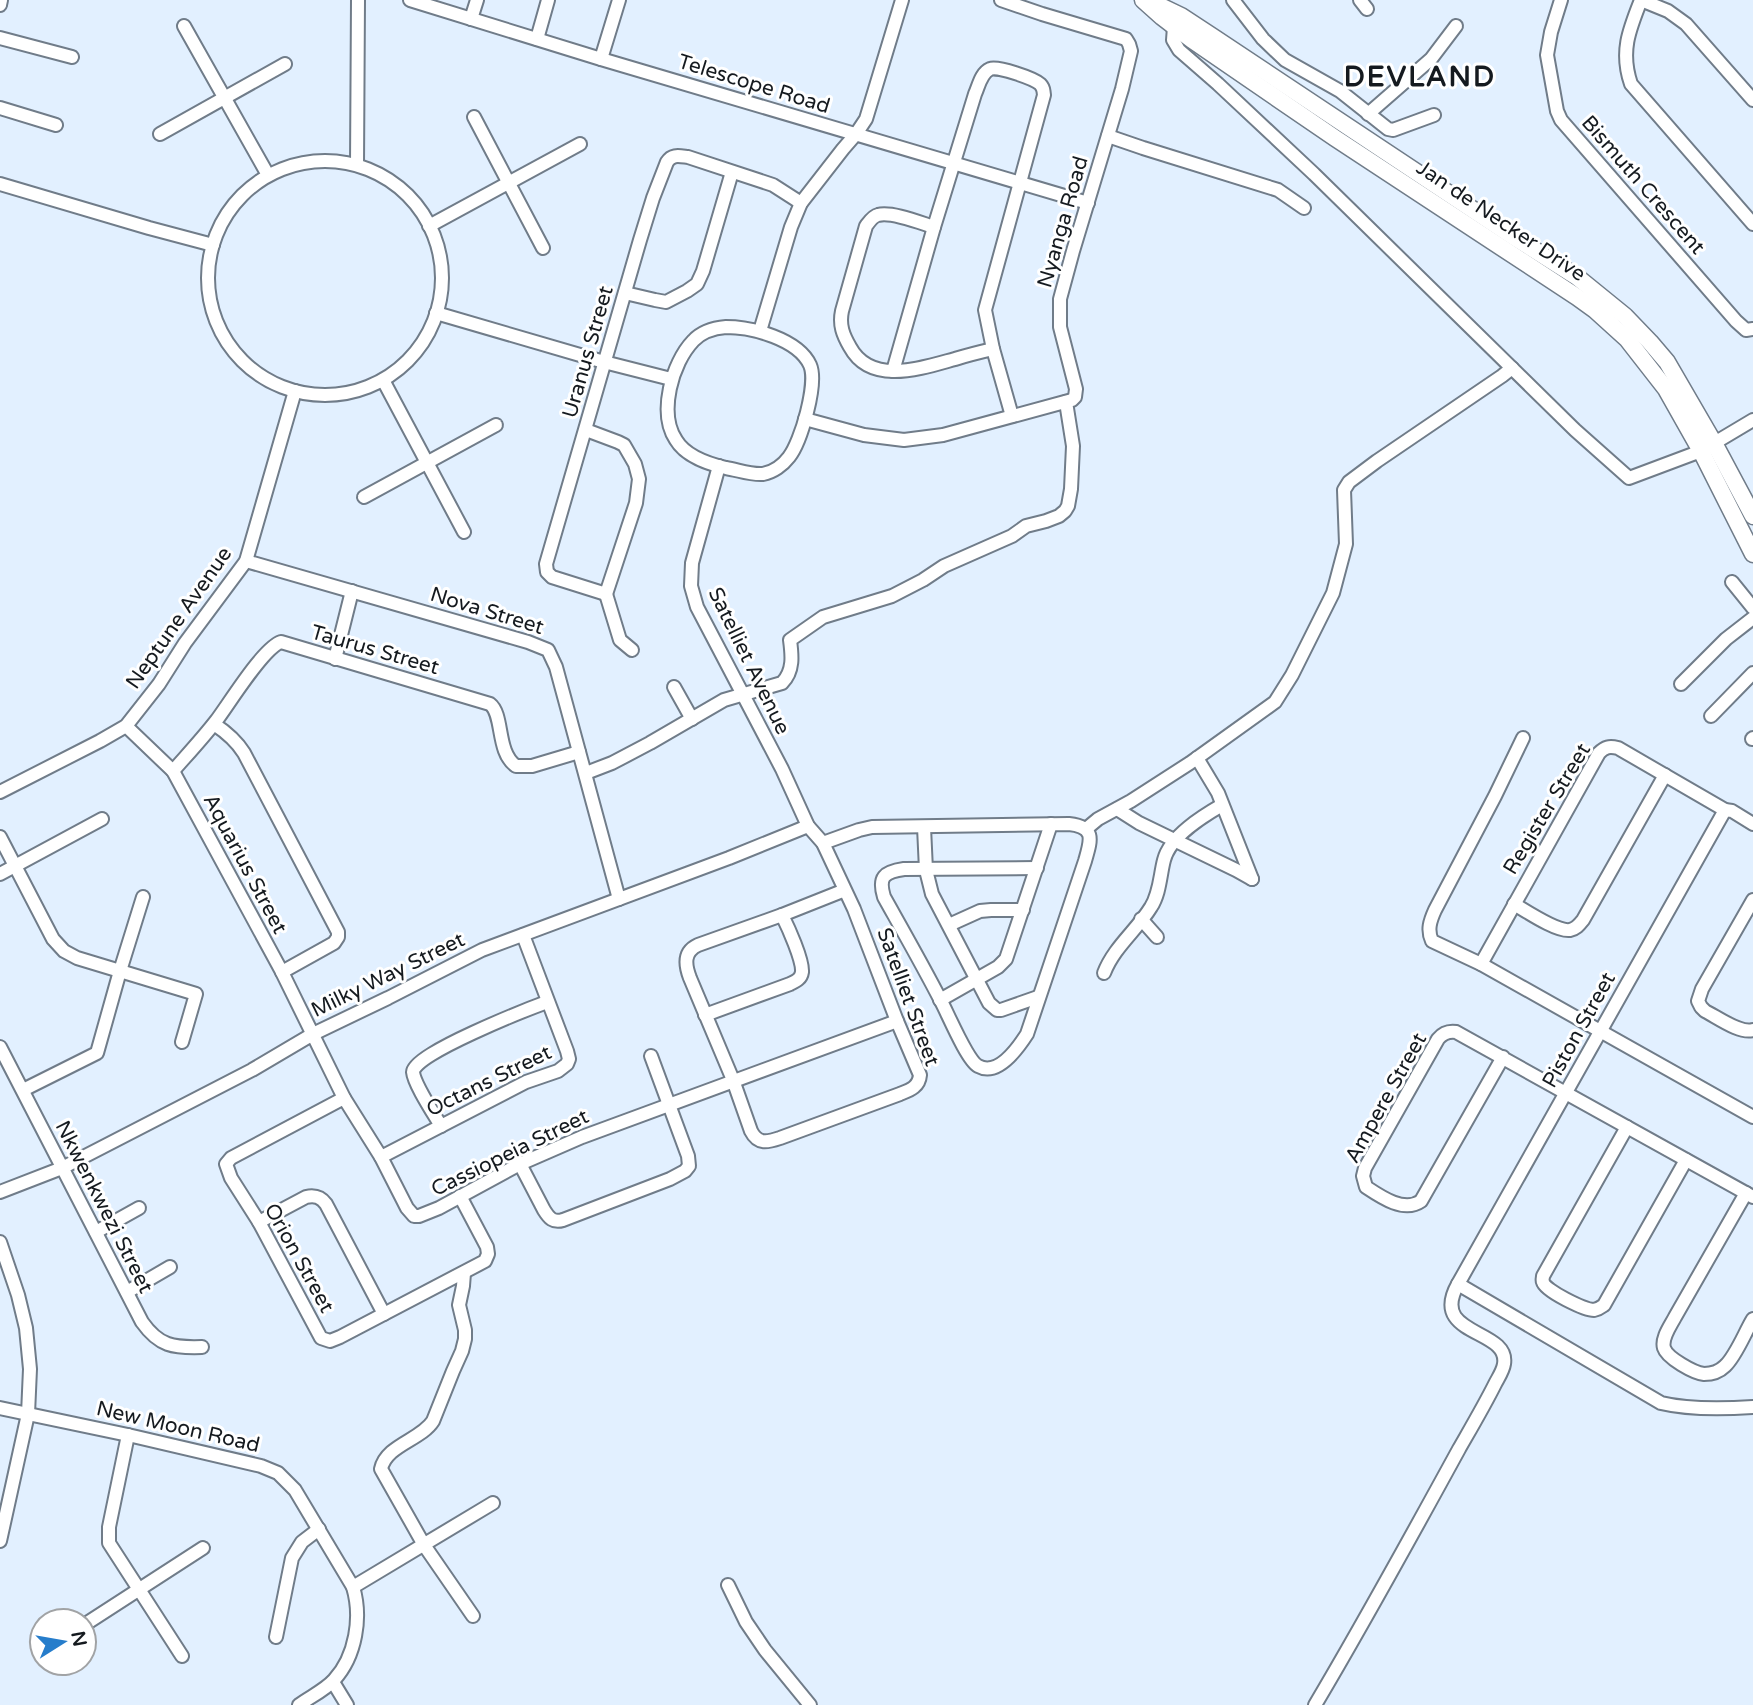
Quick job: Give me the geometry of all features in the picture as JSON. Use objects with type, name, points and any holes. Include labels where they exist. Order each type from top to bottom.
[{"type":"main road","name":"Jan de Necker Drive","points":[[1144,0],[1161,6],[1213,37],[1577,277],[1625,316],[1667,362],[1753,554]]},
{"type":"main road","name":"Jan de Necker Drive","points":[[1161,6],[1174,27],[1335,138],[1595,310],[1627,339],[1640,355],[1753,516]]},
{"type":"street","points":[[357,165],[358,0]]},
{"type":"street","name":"Telescope Road","points":[[410,0],[1088,203]]},
{"type":"street","points":[[471,19],[477,0]]},
{"type":"street","points":[[537,39],[548,0]]},
{"type":"street","points":[[601,59],[619,0]]},
{"type":"street","points":[[760,331],[784,248],[801,204],[856,134],[871,108],[902,0]]},
{"type":"street","name":"Nyanga Road","points":[[1001,0],[1122,37],[1128,41],[1131,51],[1060,299],[1060,327],[1076,389],[1074,398],[1066,401]]},
{"type":"street","points":[[1233,0],[1263,39],[1285,60],[1340,91],[1388,129],[1393,130],[1434,115]]},
{"type":"street","name":"Bismuth Crescent","points":[[1561,0],[1550,32],[1547,55],[1557,111],[1562,120],[1736,321],[1745,330],[1753,329]]},
{"type":"street","points":[[1753,100],[1686,24],[1668,11],[1641,0],[1625,51],[1634,89],[1753,224]]},
{"type":"street","points":[[184,26],[268,175]]},
{"type":"street","points":[[1367,114],[1431,60],[1457,26]]},
{"type":"street","points":[[1174,27],[1173,40],[1179,50],[1314,174],[1575,430],[1629,478],[1707,447],[1753,420]]},
{"type":"street","points":[[0,38],[72,57]]},
{"type":"street","points":[[160,134],[285,64]]},
{"type":"street","points":[[893,371],[934,227],[981,79],[993,68],[1035,81],[1044,92],[985,310],[1012,416]]},
{"type":"street","points":[[0,107],[56,125]]},
{"type":"street","points":[[474,117],[543,248]]},
{"type":"street","points":[[1108,136],[1278,190],[1304,208]]},
{"type":"street","points":[[429,226],[580,144]]},
{"type":"street","name":"Uranus Street","points":[[606,594],[552,577],[546,568],[562,504],[653,198],[670,159],[676,156],[688,157],[773,185],[801,204]]},
{"type":"street","points":[[312,161],[357,165],[380,174],[400,188],[417,205],[429,226],[436,242],[442,278],[436,313],[416,352],[383,380],[340,394],[317,395],[295,391],[268,380],[245,363],[220,329],[208,288],[212,245],[233,204],[268,175],[289,166],[312,161]]},
{"type":"street","points":[[625,293],[666,302],[697,284],[732,172]]},
{"type":"street","points":[[0,184],[212,245]]},
{"type":"street","points":[[934,227],[886,214],[876,215],[871,219],[866,226],[842,311],[842,332],[858,360],[873,368],[893,371],[914,370],[993,349]]},
{"type":"street","points":[[436,313],[671,379]]},
{"type":"street","points":[[738,327],[760,331],[785,342],[805,357],[813,380],[805,419],[790,456],[779,467],[761,474],[701,460],[675,439],[669,420],[671,379],[694,340],[708,330],[738,327]]},
{"type":"street","points":[[1086,829],[1197,758],[1275,702],[1284,690],[1333,593],[1346,544],[1344,490],[1349,482],[1512,368]]},
{"type":"street","points":[[383,380],[464,533]]},
{"type":"street","name":"Neptune Avenue","points":[[0,792],[126,726],[159,684],[185,643],[246,561],[295,391]]},
{"type":"street","points":[[586,773],[612,763],[724,700],[744,696],[785,681],[791,665],[790,639],[823,617],[892,596],[944,566],[1012,536],[1026,526],[1059,516],[1068,506],[1073,446],[1066,401],[943,435],[904,440],[864,435],[805,419]]},
{"type":"street","points":[[364,497],[496,425]]},
{"type":"street","points":[[586,430],[624,445],[635,464],[639,479],[636,503],[606,594],[620,640],[632,650]]},
{"type":"street","name":"Satelliet Avenue","points":[[719,466],[692,563],[691,586],[697,607],[782,769],[808,826]]},
{"type":"street","name":"Nova Street","points":[[246,561],[548,650],[556,667],[620,899]]},
{"type":"street","points":[[1732,582],[1753,608]]},
{"type":"street","points":[[335,659],[352,591]]},
{"type":"street","points":[[1681,684],[1726,639],[1753,618]]},
{"type":"street","name":"Taurus Street","points":[[173,771],[214,724],[275,644],[283,642],[493,706],[508,758],[516,766],[533,766],[579,752]]},
{"type":"street","points":[[1712,716],[1753,673]]},
{"type":"street","points":[[674,687],[692,719]]},
{"type":"street","points":[[214,724],[239,745],[338,932],[334,943],[282,972]]},
{"type":"street","name":"Aquarius Street","points":[[126,726],[173,771],[313,1034]]},
{"type":"street","points":[[1523,738],[1434,910],[1429,929],[1432,941],[1481,964],[1753,1117]]},
{"type":"street","name":"Register Street","points":[[1481,964],[1604,748],[1618,748],[1753,824]]},
{"type":"street","points":[[1117,809],[1139,823],[1252,879],[1218,793],[1197,758]]},
{"type":"street","points":[[1514,904],[1562,929],[1577,927],[1665,775]]},
{"type":"street","points":[[1104,973],[1128,934],[1152,906],[1157,896],[1164,859],[1175,841],[1192,825],[1222,805]]},
{"type":"street","name":"Piston Street","points":[[1458,1284],[1725,810]]},
{"type":"street","points":[[0,874],[102,818]]},
{"type":"street","points":[[940,1000],[998,967],[1006,959],[1051,824]]},
{"type":"street","points":[[823,843],[872,827],[1051,824],[1077,825],[1086,829],[1090,839],[1085,861],[1027,1034],[1015,1053],[997,1065],[985,1068],[977,1066],[972,1060],[884,897],[881,885],[883,877],[889,872],[904,869],[1037,868]]},
{"type":"street","name":"Satelliet Street","points":[[733,1080],[753,1136],[763,1142],[914,1087],[920,1079],[919,1070],[854,909],[823,843],[808,826]]},
{"type":"street","name":"Milky Way Street","points":[[0,1192],[62,1168],[252,1070],[313,1034],[482,950],[808,826]]},
{"type":"street","points":[[924,827],[926,870],[932,894],[989,1003],[997,1010],[1007,1009],[1038,997]]},
{"type":"street","points":[[0,837],[58,945],[70,955],[196,994],[182,1042]]},
{"type":"street","points":[[733,1080],[686,966],[687,955],[698,945],[845,890]]},
{"type":"street","points":[[23,1090],[97,1053],[144,897]]},
{"type":"street","points":[[1753,900],[1702,989],[1698,1001],[1705,1011],[1729,1024],[1746,1032],[1753,1030]]},
{"type":"street","points":[[949,925],[980,911],[1023,910]]},
{"type":"street","points":[[705,1016],[799,979],[802,973],[800,964],[782,915]]},
{"type":"street","points":[[1142,919],[1157,937]]},
{"type":"street","name":"Octans Street","points":[[381,1157],[526,1082],[566,1066],[569,1059],[567,1051],[523,935]]},
{"type":"street","points":[[441,1126],[414,1074],[417,1064],[481,1028],[547,1002]]},
{"type":"street","name":"Cassiopeia Street","points":[[313,1034],[344,1098],[381,1157],[407,1208],[414,1216],[419,1216],[520,1164],[582,1137],[897,1021]]},
{"type":"street","name":"Ampere Street","points":[[1503,1057],[1421,1202],[1404,1207],[1366,1187],[1363,1176],[1365,1168],[1441,1036],[1456,1032],[1503,1057],[1566,1092],[1749,1195]]},
{"type":"street","name":"Nkwenkwezi Street","points":[[0,1047],[148,1331],[159,1342],[182,1348],[202,1347]]},
{"type":"street","points":[[520,1164],[548,1217],[555,1221],[685,1171],[689,1161],[651,1056]]},
{"type":"street","name":"Orion Street","points":[[344,1098],[227,1161],[231,1178],[259,1222],[318,1334],[324,1340],[337,1339],[485,1261],[488,1251],[485,1242],[460,1196]]},
{"type":"street","points":[[1627,1127],[1543,1276],[1545,1286],[1562,1297],[1590,1310],[1604,1305],[1686,1160]]},
{"type":"street","points":[[1749,1195],[1664,1338],[1664,1349],[1671,1357],[1696,1372],[1714,1373],[1727,1364],[1753,1318]]},
{"type":"street","points":[[259,1222],[306,1197],[321,1198],[384,1314]]},
{"type":"street","points":[[96,1232],[139,1208]]},
{"type":"street","points":[[0,1242],[18,1295],[29,1344],[30,1369],[28,1414],[0,1541]]},
{"type":"street","points":[[127,1292],[170,1268]]},
{"type":"street","points":[[464,1273],[459,1305],[465,1339],[431,1425],[384,1459],[381,1467],[424,1545],[472,1616]]},
{"type":"street","points":[[1315,1705],[1368,1615],[1504,1364],[1498,1347],[1461,1323],[1453,1314],[1451,1302],[1458,1284],[1661,1403],[1684,1407],[1753,1407]]},
{"type":"street","name":"New Moon Road","points":[[0,1408],[221,1456],[270,1469],[284,1478],[295,1490],[353,1587],[357,1605],[357,1626],[346,1664],[333,1682],[299,1705]]},
{"type":"street","points":[[128,1435],[108,1538],[182,1657]]},
{"type":"street","points":[[353,1587],[494,1503]]},
{"type":"street","points":[[276,1637],[292,1558],[302,1542],[319,1529]]},
{"type":"street","points":[[98,1616],[203,1548]]},
{"type":"street","points":[[728,1585],[746,1622],[765,1650],[810,1705]]},
{"type":"street","points":[[333,1682],[347,1705]]},
{"type":"district","name":"DEVLAND","points":[[1420,77]]}]
